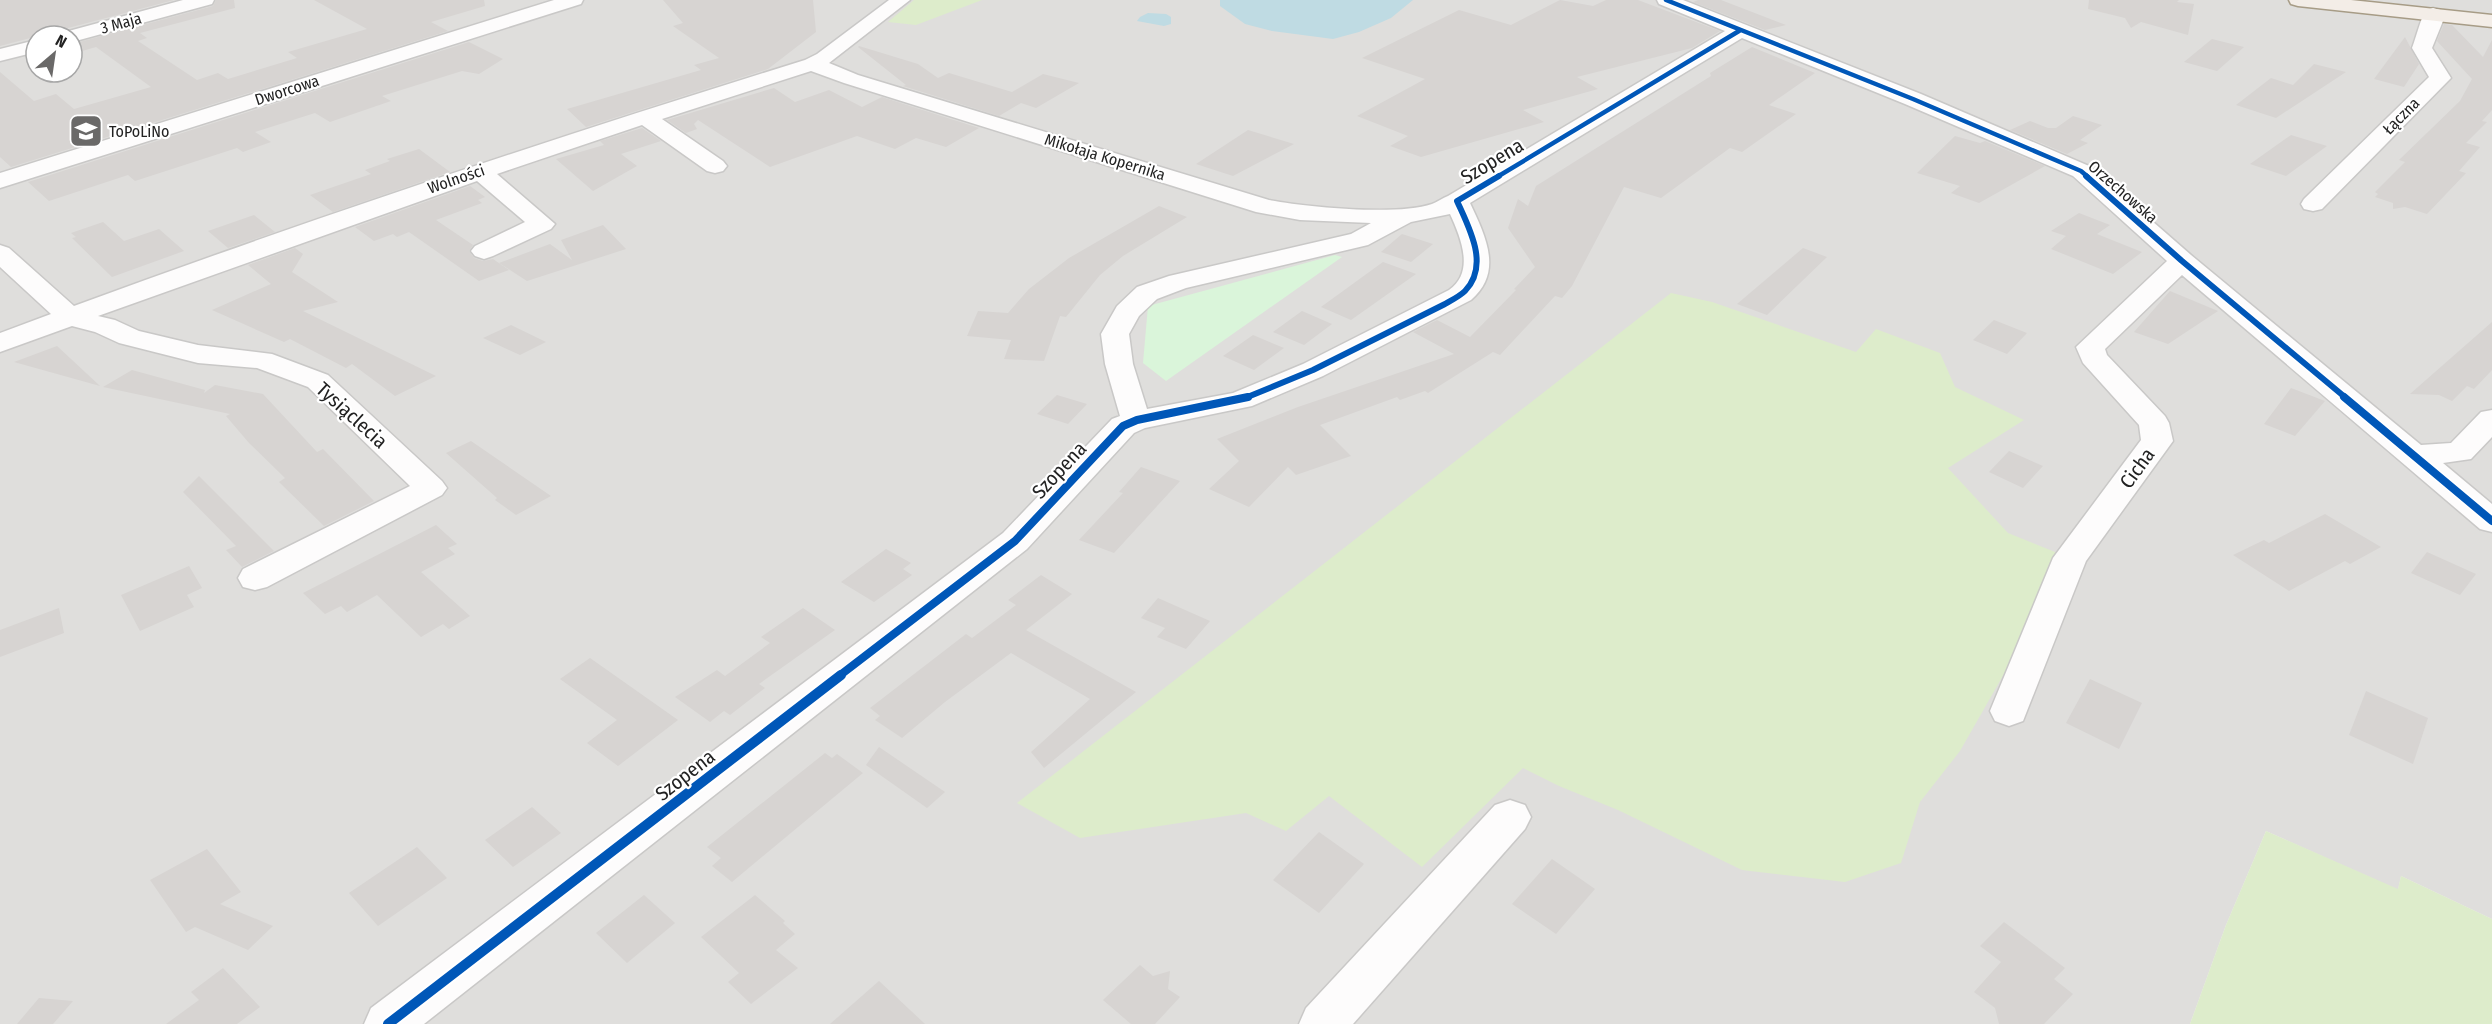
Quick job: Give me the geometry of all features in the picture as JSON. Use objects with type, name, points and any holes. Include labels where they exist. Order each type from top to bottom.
[{"type":"main road","points":[[2298,0],[2492,21]]},
{"type":"street","name":"3 Maja","points":[[84,33],[205,0]]},
{"type":"street","points":[[354,69],[343,63],[346,58],[521,0]]},
{"type":"street","name":"Dworcowa","points":[[0,181],[574,0]]},
{"type":"street","name":"Wolności","points":[[0,343],[480,171],[644,116],[812,64],[824,58],[901,0]]},
{"type":"street","name":"Orzechowska","points":[[1666,0],[1913,99],[2080,171],[2182,261],[2492,521]]},
{"type":"street","name":"Łączna","points":[[2313,204],[2440,78],[2422,48],[2433,21],[2433,14]]},
{"type":"street","name":"Szopena","points":[[1137,420],[1119,364],[1115,334],[1121,321],[1136,302],[1148,293],[1178,282],[1359,240],[1404,216],[1437,211],[1458,201],[1739,31]]},
{"type":"street","points":[[0,55],[24,49]]},
{"type":"street","name":"Mikołaja Kopernika","points":[[812,64],[851,79],[1265,207],[1289,212],[1342,216],[1404,216]]},
{"type":"street","points":[[644,116],[715,166]]},
{"type":"street","points":[[480,171],[542,224],[483,251]]},
{"type":"street","name":"Szopena","points":[[388,1024],[1015,541],[1123,426],[1137,420],[1241,400],[1313,370],[1445,304],[1465,291],[1476,272],[1478,251],[1458,201]]},
{"type":"street","points":[[0,253],[70,317]]},
{"type":"street","name":"Cicha","points":[[2009,711],[2070,558],[2157,441],[2154,423],[2093,357],[2090,347],[2182,261]]},
{"type":"street","name":"Tysiąclecia","points":[[70,317],[105,326],[129,337],[198,354],[262,360],[318,381],[431,488],[255,578]]},
{"type":"street","points":[[2416,455],[2460,452],[2492,419]]},
{"type":"street","points":[[1323,1024],[1510,817]]},
{"type":"shaded area","points":[[0,0],[2492,0],[2492,919],[2401,876],[2398,890],[2266,831],[2226,925],[2190,1024],[0,1024]]},
{"type":"green space","points":[[914,0],[982,0],[916,25],[888,22]]},
{"type":"green space","points":[[1335,255],[1342,257],[1166,381],[1143,363],[1148,306]]},
{"type":"green space","points":[[1671,293],[1712,302],[1856,352],[1876,329],[1940,353],[1955,387],[2024,420],[1948,468],[2008,533],[2070,558],[1960,751],[1920,802],[1901,863],[1845,882],[1742,870],[1618,810],[1559,786],[1523,768],[1422,867],[1329,796],[1286,831],[1246,813],[1080,838],[1017,803]]},
{"type":"green space","points":[[2266,831],[2398,889],[2401,876],[2492,919],[2492,1024],[2190,1024],[2226,925]]},
{"type":"water","points":[[1220,0],[1413,0],[1391,18],[1359,32],[1333,39],[1272,31],[1245,24],[1220,6]]},
{"type":"water","points":[[1148,13],[1166,14],[1171,17],[1171,24],[1164,26],[1137,21]]},
{"type":"building","points":[[0,0],[174,0],[83,24],[24,24],[24,40],[0,46]]},
{"type":"building","points":[[216,0],[234,0],[235,8],[140,33],[147,38],[138,41],[197,80],[218,73],[228,79],[297,58],[288,52],[367,29],[314,0],[484,0],[485,6],[431,22],[448,31],[11,167],[0,157],[0,72],[34,101],[56,94],[74,109],[151,87],[96,47],[84,50],[84,41],[213,6]]},
{"type":"building","points":[[663,0],[813,0],[816,32],[768,69],[586,127],[567,109],[701,70],[694,65],[719,58],[673,26],[683,23]]},
{"type":"building","points":[[1560,0],[1593,6],[1606,0],[1638,0],[1720,31],[1692,48],[1577,77],[1598,89],[1523,110],[1544,122],[1421,157],[1390,146],[1408,136],[1357,116],[1425,79],[1362,58],[1459,10],[1511,25]]},
{"type":"building","points":[[1721,0],[1786,25],[1765,30],[1693,2]]},
{"type":"building","points":[[2089,0],[2179,0],[2177,2],[2194,4],[2188,35],[2141,22],[2131,28],[2125,18],[2088,9]]},
{"type":"building","points":[[2444,24],[2452,25],[2483,57],[2492,40],[2492,110],[2482,121],[2487,122],[2466,143],[2480,147],[2459,171],[2466,173],[2427,214],[2405,207],[2393,209],[2393,203],[2375,197],[2378,194],[2375,192],[2405,162],[2399,160],[2460,101],[2472,79],[2437,41]]},
{"type":"building","points":[[2405,37],[2419,64],[2404,87],[2374,79]]},
{"type":"building","points":[[2212,39],[2244,47],[2217,71],[2184,62]]},
{"type":"building","points":[[469,42],[503,59],[479,74],[462,71],[382,96],[391,101],[330,122],[315,113],[255,132],[271,142],[243,152],[237,148],[135,181],[128,175],[49,201],[28,182]]},
{"type":"building","points":[[859,46],[918,64],[938,78],[949,73],[1012,92],[1043,74],[1079,83],[1036,108],[1021,103],[999,116],[903,86],[906,85]]},
{"type":"building","points":[[1752,47],[1815,73],[1769,105],[1796,114],[1742,152],[1730,148],[1661,198],[1624,187],[1572,286],[1562,298],[1555,296],[1500,355],[1493,352],[1428,393],[1425,391],[1400,400],[1397,397],[1320,425],[1351,456],[1296,475],[1288,467],[1249,507],[1209,489],[1239,461],[1217,439],[1298,407],[1454,354],[1413,332],[1437,320],[1470,337],[1535,267],[1508,228],[1518,199],[1528,206],[1536,186],[1711,76],[1710,73]]},
{"type":"building","points":[[2314,64],[2346,72],[2276,118],[2236,105],[2271,78],[2293,85]]},
{"type":"building","points":[[774,88],[795,102],[829,90],[862,107],[882,97],[979,128],[946,147],[916,138],[895,149],[857,136],[770,167],[698,120],[694,124],[697,129],[686,133],[667,120]]},
{"type":"building","points":[[2073,116],[2102,125],[2080,140],[2088,143],[2067,154],[2010,130],[2030,121],[2048,128],[2056,128]]},
{"type":"building","points":[[642,128],[661,141],[621,154],[637,166],[593,191],[556,159],[604,145],[600,141]]},
{"type":"building","points":[[1248,130],[1294,144],[1233,176],[1196,164]]},
{"type":"building","points":[[2291,135],[2327,146],[2286,176],[2250,164]]},
{"type":"building","points":[[1955,136],[1980,143],[1985,141],[2045,166],[1979,203],[1951,193],[1960,186],[1917,173]]},
{"type":"building","points":[[419,149],[450,172],[333,212],[310,195],[371,174],[365,170],[390,161],[387,159]]},
{"type":"building","points":[[470,186],[485,197],[478,200],[482,203],[436,220],[473,245],[469,251],[474,258],[483,261],[493,259],[509,270],[479,281],[409,232],[397,237],[393,234],[374,241],[355,227]]},
{"type":"building","points":[[1159,206],[1187,217],[1123,256],[1100,275],[1066,317],[1060,316],[1044,361],[1004,359],[1011,340],[967,336],[978,311],[1008,313],[1029,289],[1069,258]]},
{"type":"building","points":[[2079,213],[2110,225],[2097,234],[2142,252],[2113,274],[2051,249],[2066,236],[2051,231]]},
{"type":"building","points":[[254,215],[275,232],[228,248],[208,231]]},
{"type":"building","points":[[103,222],[124,241],[159,229],[184,251],[112,277],[72,238],[76,237],[71,233]]},
{"type":"building","points":[[603,225],[626,249],[527,281],[499,263],[550,244],[572,260],[561,240]]},
{"type":"building","points":[[1402,234],[1433,244],[1411,262],[1381,252]]},
{"type":"building","points":[[295,248],[303,254],[292,272],[338,302],[303,311],[436,376],[395,396],[352,364],[346,368],[290,339],[284,342],[212,310],[271,284],[248,265]]},
{"type":"building","points":[[1803,248],[1827,257],[1767,315],[1737,304]]},
{"type":"building","points":[[1383,262],[1416,274],[1351,320],[1321,307]]},
{"type":"building","points":[[2170,291],[2218,311],[2168,344],[2134,332]]},
{"type":"building","points":[[1302,311],[1332,324],[1304,345],[1273,332]]},
{"type":"building","points":[[1994,320],[2027,333],[2007,354],[1973,340]]},
{"type":"building","points":[[2492,322],[2492,370],[2474,389],[2467,386],[2452,401],[2439,395],[2410,394]]},
{"type":"building","points":[[511,325],[546,342],[520,355],[483,338]]},
{"type":"building","points":[[1253,335],[1284,348],[1254,370],[1223,356]]},
{"type":"building","points":[[57,346],[100,386],[14,362]]},
{"type":"building","points":[[132,370],[205,390],[204,393],[215,385],[263,394],[317,452],[323,449],[374,501],[324,526],[279,482],[285,478],[249,443],[226,416],[230,414],[103,387]]},
{"type":"building","points":[[2291,388],[2325,401],[2295,436],[2264,424]]},
{"type":"building","points":[[1057,395],[1087,404],[1068,424],[1037,414]]},
{"type":"building","points":[[471,441],[551,496],[516,515],[495,500],[497,498],[446,453]]},
{"type":"building","points":[[2009,451],[2043,466],[2023,488],[1989,472]]},
{"type":"building","points":[[1141,467],[1180,481],[1114,553],[1079,540],[1123,493],[1119,492]]},
{"type":"building","points":[[199,476],[274,551],[242,567],[226,550],[236,546],[183,492]]},
{"type":"building","points":[[2325,514],[2381,547],[2350,564],[2345,561],[2289,591],[2233,555],[2264,540],[2269,543]]},
{"type":"building","points":[[436,525],[457,544],[448,548],[455,554],[421,572],[470,616],[449,629],[443,624],[421,637],[377,595],[347,612],[341,606],[325,614],[303,593]]},
{"type":"building","points":[[886,549],[911,563],[903,569],[912,575],[874,602],[841,582]]},
{"type":"building","points":[[2427,552],[2476,574],[2460,595],[2411,573]]},
{"type":"building","points":[[189,566],[202,588],[187,595],[194,607],[140,631],[121,595]]},
{"type":"building","points":[[1041,575],[1072,594],[1026,630],[1136,692],[1044,768],[1031,752],[1090,699],[1011,653],[945,702],[902,738],[875,720],[880,716],[870,708],[966,634],[972,638],[1016,605],[1008,600]]},
{"type":"building","points":[[1158,598],[1210,621],[1186,649],[1157,637],[1165,628],[1141,618]]},
{"type":"building","points":[[59,608],[64,633],[0,657],[0,630]]},
{"type":"building","points":[[803,608],[835,630],[759,684],[765,688],[730,715],[724,711],[710,722],[675,697],[717,670],[725,676],[770,643],[761,637]]},
{"type":"building","points":[[590,658],[678,720],[618,766],[587,743],[617,720],[560,679]]},
{"type":"building","points":[[2090,679],[2142,703],[2119,749],[2066,723]]},
{"type":"building","points":[[2366,691],[2428,718],[2413,764],[2349,735]]},
{"type":"building","points":[[879,747],[945,792],[927,808],[866,765]]},
{"type":"building","points":[[825,753],[832,758],[837,754],[863,773],[732,882],[712,866],[721,858],[707,847]]},
{"type":"building","points":[[532,807],[561,833],[513,867],[485,840]]},
{"type":"building","points":[[1319,832],[1364,864],[1319,913],[1273,880]]},
{"type":"building","points":[[417,847],[447,878],[378,926],[349,893]]},
{"type":"building","points":[[207,849],[241,892],[220,904],[273,926],[248,950],[195,927],[186,932],[150,880]]},
{"type":"building","points":[[1552,859],[1595,889],[1556,934],[1512,904]]},
{"type":"building","points":[[644,895],[675,923],[627,963],[596,933]]},
{"type":"building","points":[[755,895],[785,921],[783,923],[795,934],[776,950],[798,968],[751,1004],[728,982],[739,973],[701,937]]},
{"type":"building","points":[[2004,922],[2065,968],[2054,979],[2073,994],[2044,1024],[1999,1024],[1995,1008],[1974,992],[2001,962],[1980,946]]},
{"type":"building","points":[[1140,965],[1153,976],[1170,971],[1168,989],[1180,997],[1155,1024],[1131,1024],[1103,1000]]},
{"type":"building","points":[[223,968],[260,1007],[237,1024],[166,1024],[199,1000],[191,992]]},
{"type":"building","points":[[879,981],[925,1024],[830,1024]]},
{"type":"building","points":[[39,998],[73,1001],[53,1024],[17,1024]]},
{"type":"cycle path","points":[[1666,0],[1913,99],[2081,171],[2182,261],[2492,521]]},
{"type":"cycle path","points":[[388,1024],[1015,541],[1123,426],[1137,420],[1241,400],[1313,370],[1461,294],[1473,280],[1477,269],[1477,258],[1471,234],[1457,201],[1739,31]]},
{"type":"place","name":"ToPoLiNo","points":[[86,131]]}]
